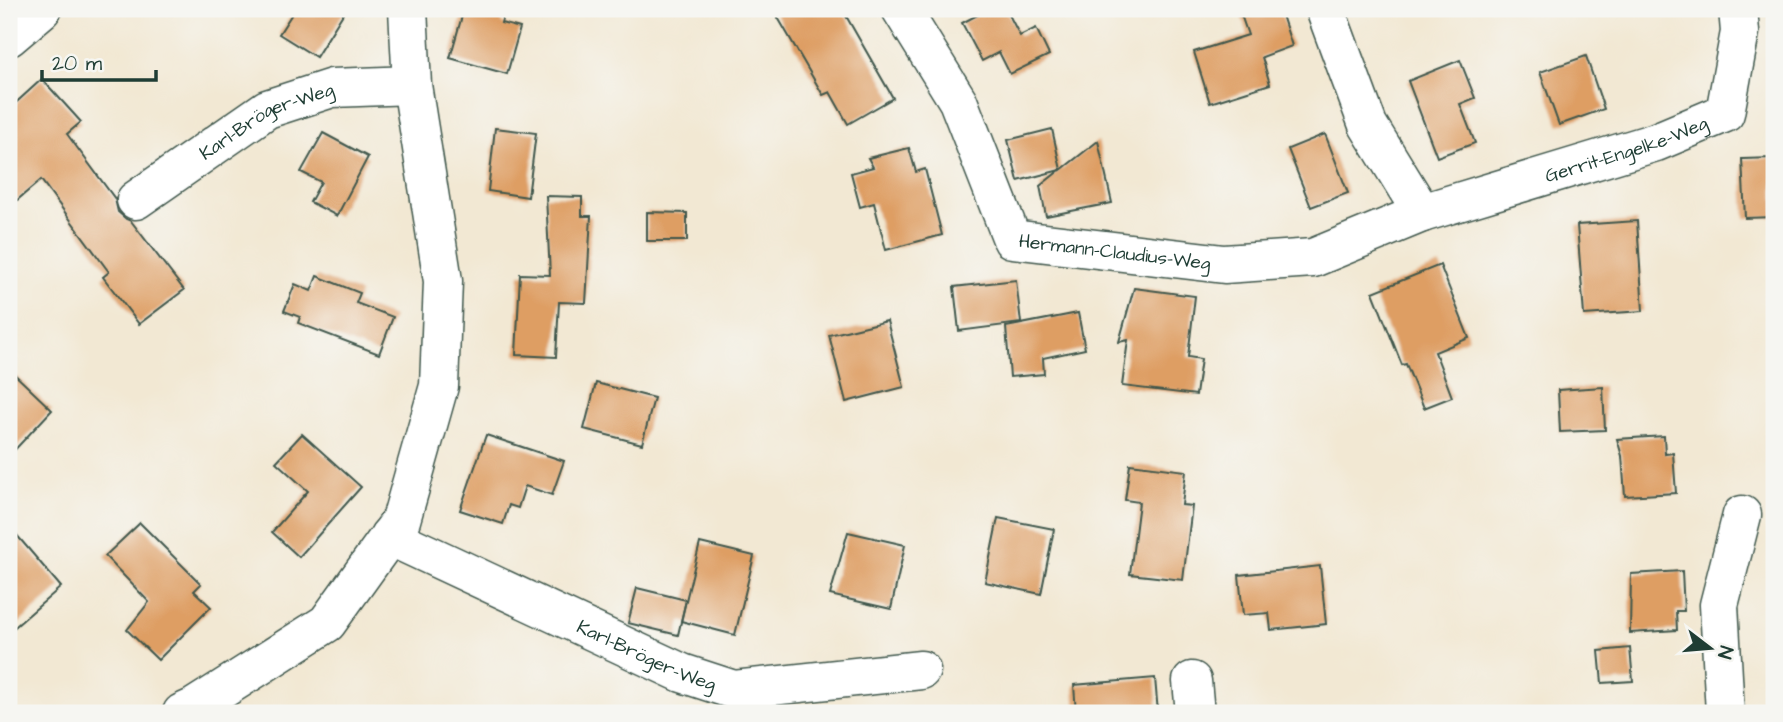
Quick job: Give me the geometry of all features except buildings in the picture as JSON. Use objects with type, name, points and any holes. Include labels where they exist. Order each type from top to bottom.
[{"type":"street","points":[[9,37],[42,9]]},
{"type":"street","points":[[192,712],[327,623],[401,520],[439,386],[443,281],[412,85],[408,9]]},
{"type":"street","name":"Hermann-Claudius-Weg","points":[[901,9],[958,101],[1012,239],[1224,264],[1313,258],[1422,213]]},
{"type":"street","points":[[1325,9],[1368,125],[1422,213]]},
{"type":"street","name":"Gerrit-Engelke-Weg","points":[[1422,213],[1656,142],[1725,113],[1741,32],[1738,9]]},
{"type":"street","name":"Karl-Bröger-Weg","points":[[136,200],[267,109],[332,88],[412,85]]},
{"type":"street","points":[[1725,713],[1719,605],[1742,515]]},
{"type":"street","name":"Karl-Bröger-Weg","points":[[390,536],[682,673],[734,690],[921,670]]}]
